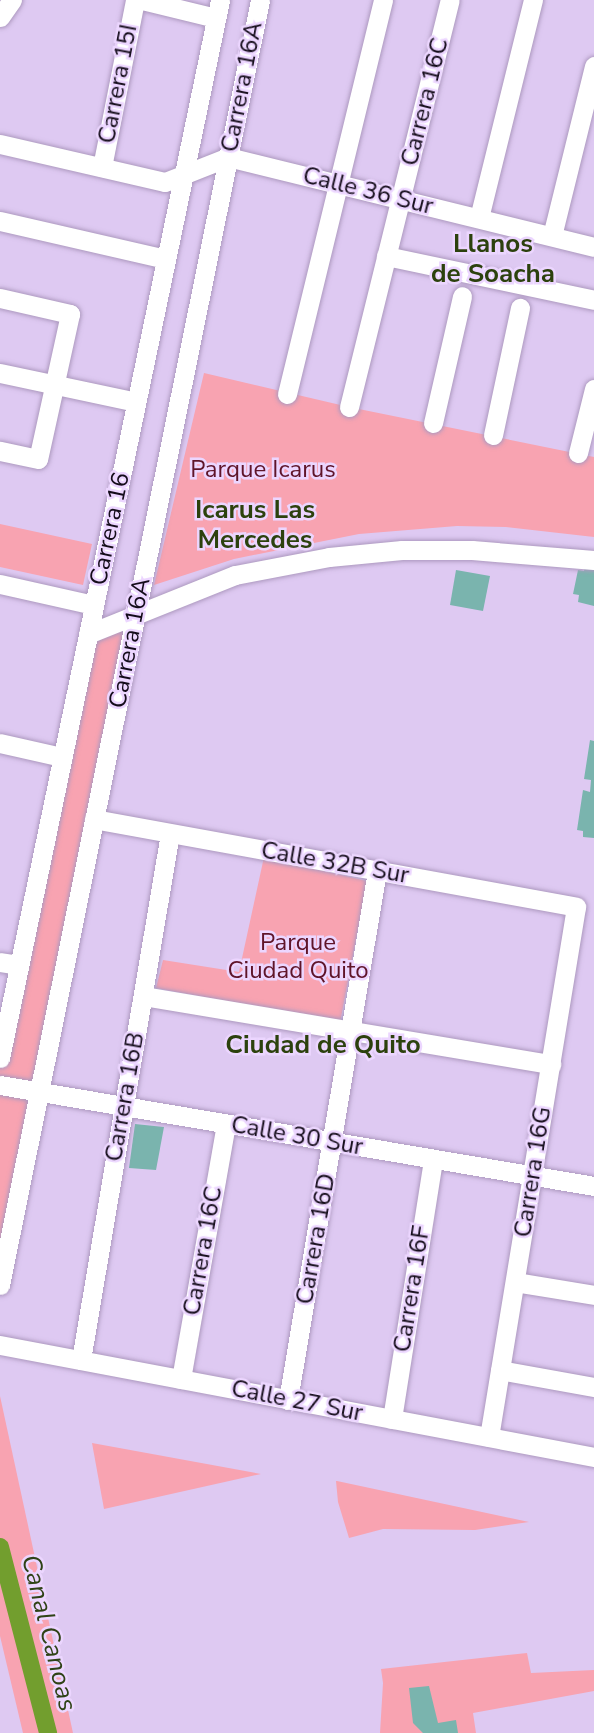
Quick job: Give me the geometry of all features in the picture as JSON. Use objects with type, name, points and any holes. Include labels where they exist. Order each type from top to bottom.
[{"type":"street","points":[[0,17],[12,0]]},
{"type":"street","name":"Carrera 15I","points":[[102,167],[135,0]]},
{"type":"street","points":[[142,0],[218,9]]},
{"type":"street","name":"Carrera 16A","points":[[0,1285],[260,0]]},
{"type":"street","points":[[287,394],[383,0]]},
{"type":"street","name":"Carrera 16C","points":[[349,407],[450,0]]},
{"type":"street","points":[[479,218],[533,0]]},
{"type":"street","name":"Carrera 16","points":[[0,1058],[10,963],[62,757],[218,9]]},
{"type":"street","points":[[552,236],[594,66]]},
{"type":"street","points":[[0,144],[165,182],[228,157]]},
{"type":"street","name":"Calle 36 Sur","points":[[228,157],[594,247]]},
{"type":"street","points":[[0,220],[166,259]]},
{"type":"street","points":[[386,256],[594,300]]},
{"type":"street","points":[[433,422],[462,296]]},
{"type":"street","points":[[0,298],[70,314],[38,459],[0,451]]},
{"type":"street","points":[[494,435],[520,308]]},
{"type":"street","points":[[0,373],[136,402]]},
{"type":"street","points":[[578,453],[594,389]]},
{"type":"street","points":[[88,634],[235,575],[328,557],[402,550],[472,550],[594,560]]},
{"type":"street","points":[[0,584],[94,605]]},
{"type":"street","points":[[0,743],[62,757]]},
{"type":"street","name":"Calle 32B Sur","points":[[94,819],[576,907]]},
{"type":"street","name":"Carrera 16B","points":[[80,1360],[170,833]]},
{"type":"street","name":"Carrera 16D","points":[[288,1400],[377,871]]},
{"type":"street","name":"Carrera 16G","points":[[489,1437],[576,907]]},
{"type":"street","points":[[143,996],[551,1065]]},
{"type":"street","name":"Calle 30 Sur","points":[[0,1085],[594,1186]]},
{"type":"street","name":"Carrera 16C","points":[[181,1379],[226,1124]]},
{"type":"street","name":"Carrera 16F","points":[[392,1419],[433,1159]]},
{"type":"street","points":[[515,1282],[594,1295]]},
{"type":"street","name":"Calle 27 Sur","points":[[0,1345],[594,1457]]},
{"type":"street","points":[[500,1370],[594,1387]]},
{"type":"green space","name":"Parque Icarus","points":[[204,373],[349,407],[594,457],[594,537],[506,527],[457,526],[359,534],[234,559],[154,585]]},
{"type":"green space","points":[[0,524],[92,544],[83,585],[0,567]]},
{"type":"green space","points":[[129,628],[0,1285],[0,1058],[88,634]]},
{"type":"green space","name":"Parque Ciudad Quito","points":[[264,857],[367,881],[340,1023],[156,988],[163,960],[239,972]]},
{"type":"green space","points":[[0,1396],[73,1733],[23,1733],[0,1636]]},
{"type":"green space","points":[[92,1443],[261,1474],[104,1509]]},
{"type":"green space","points":[[336,1481],[529,1522],[475,1530],[383,1529],[349,1538],[338,1502]]},
{"type":"green space","points":[[527,1653],[531,1673],[594,1670],[594,1691],[473,1713],[476,1733],[380,1733],[383,1683],[381,1669]]},
{"type":"building","points":[[585,565],[594,567],[594,606],[578,602],[579,595],[573,594],[578,570],[584,571]]},
{"type":"building","points":[[456,570],[490,576],[483,611],[450,605]]},
{"type":"building","points":[[590,740],[594,741],[594,838],[583,837],[583,831],[577,830],[583,790],[590,792],[591,780],[584,779]]},
{"type":"building","points":[[135,1124],[164,1127],[156,1170],[129,1168]]},
{"type":"building","points":[[429,1686],[438,1723],[456,1720],[458,1733],[423,1733],[413,1723],[409,1688]]},
{"type":"waterway","name":"Canal Canoas","points":[[0,1547],[48,1733]]},
{"type":"district","name":"Llanos de Soacha","points":[[493,259]]},
{"type":"district","name":"Icarus Las Mercedes","points":[[255,525]]},
{"type":"district","name":"Ciudad de Quito","points":[[323,1045]]}]
